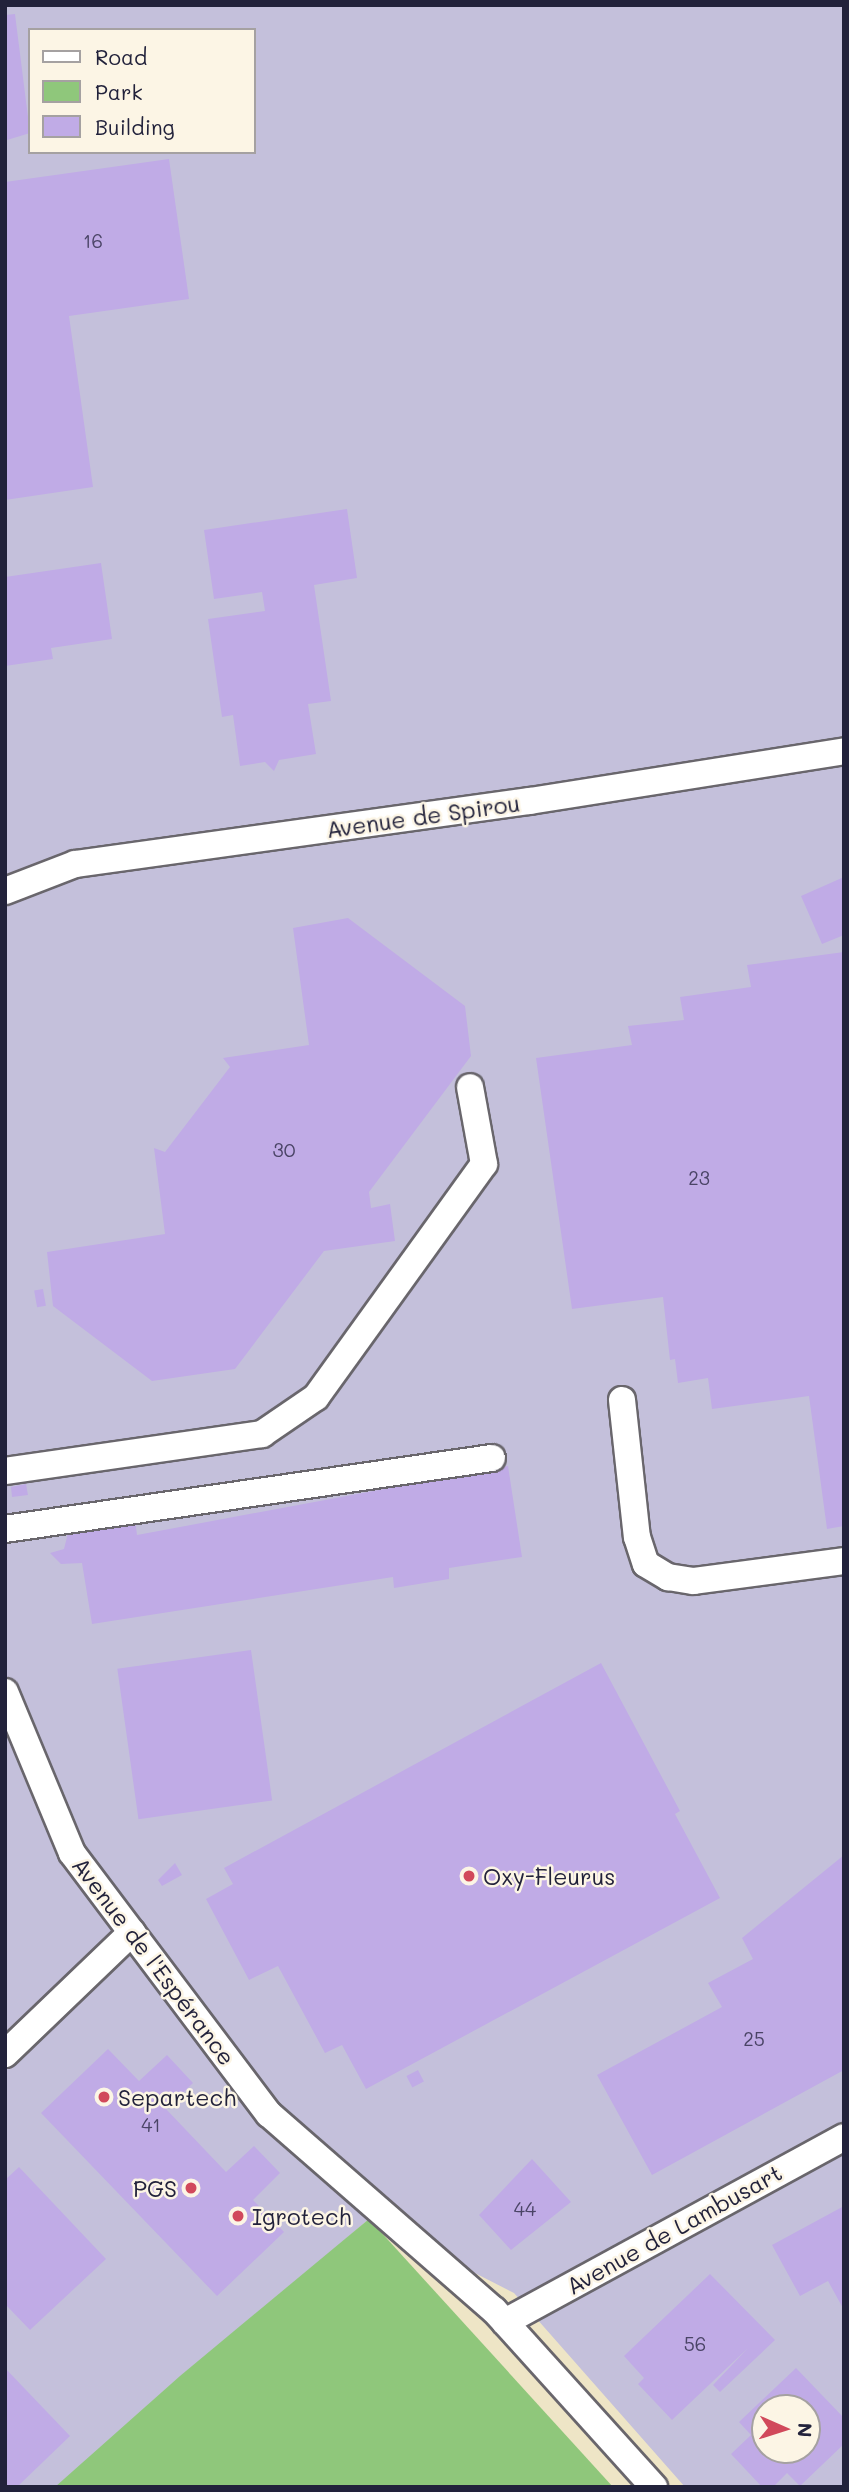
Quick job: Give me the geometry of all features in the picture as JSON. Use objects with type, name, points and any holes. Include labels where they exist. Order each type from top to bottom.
[{"type":"street","name":"Avenue de Spirou","points":[[5,891],[75,864],[530,801],[844,751]]},
{"type":"street","points":[[5,1471],[262,1434],[316,1397],[484,1164],[470,1087]]},
{"type":"street","points":[[622,1400],[638,1537],[646,1564],[668,1577],[694,1581],[841,1566]]},
{"type":"street","points":[[5,1528],[492,1458]]},
{"type":"street","name":"Avenue de l'Espérance","points":[[5,1692],[72,1853],[269,2114],[505,2322],[654,2487]]},
{"type":"street","points":[[5,2054],[132,1932]]},
{"type":"street","name":"Avenue de Lambusart","points":[[505,2322],[844,2137]]},
{"type":"shaded area","points":[[5,5],[844,5],[844,2487],[685,2487],[514,2293],[369,2219],[57,2487],[5,2487]]},
{"type":"green space","points":[[369,2219],[613,2487],[55,2487],[180,2376]]},
{"type":"building","points":[[15,14],[28,117],[28,134],[7,140],[5,15]]},
{"type":"building","points":[[169,159],[189,299],[69,316],[93,487],[5,500],[5,182]]},
{"type":"building","points":[[347,509],[357,578],[314,585],[331,701],[308,704],[316,754],[279,760],[274,771],[265,762],[240,766],[233,715],[222,717],[208,619],[265,611],[262,592],[214,599],[204,530]]},
{"type":"building","points":[[101,563],[112,639],[51,648],[53,659],[5,666],[5,577]]},
{"type":"building","points":[[844,877],[844,935],[822,944],[801,896]]},
{"type":"building","points":[[348,918],[465,1006],[471,1056],[369,1192],[371,1208],[390,1204],[395,1241],[324,1251],[235,1369],[152,1381],[53,1306],[47,1252],[165,1234],[154,1148],[165,1152],[230,1067],[223,1058],[309,1045],[293,928]]},
{"type":"building","points":[[844,952],[844,1526],[827,1529],[809,1396],[712,1409],[708,1378],[678,1383],[675,1359],[670,1360],[663,1297],[572,1309],[536,1058],[632,1045],[628,1026],[684,1020],[680,997],[751,987],[747,965]]},
{"type":"building","points":[[43,1289],[46,1306],[37,1307],[34,1291]]},
{"type":"building","points":[[508,1466],[522,1557],[449,1568],[449,1579],[394,1588],[393,1577],[92,1624],[82,1563],[61,1564],[50,1553],[64,1549],[68,1533],[135,1519],[137,1535]]},
{"type":"building","points":[[26,1484],[28,1495],[12,1497],[11,1487]]},
{"type":"building","points":[[251,1650],[272,1801],[138,1819],[117,1669]]},
{"type":"building","name":"Oxy-Fleurus","points":[[601,1663],[680,1811],[675,1814],[720,1898],[366,2089],[342,2045],[325,2053],[278,1966],[249,1980],[206,1899],[233,1884],[224,1868]]},
{"type":"building","points":[[844,1855],[844,2070],[652,2175],[597,2075],[722,2007],[708,1983],[753,1959],[742,1938]]},
{"type":"building","points":[[175,1863],[182,1875],[162,1886],[158,1880]]},
{"type":"building","points":[[108,2049],[139,2081],[167,2055],[193,2083],[166,2109],[226,2172],[254,2146],[280,2173],[253,2200],[284,2232],[217,2296],[41,2113]]},
{"type":"building","points":[[418,2070],[424,2082],[412,2087],[406,2076]]},
{"type":"building","points":[[532,2159],[571,2202],[511,2250],[479,2215]]},
{"type":"building","points":[[19,2167],[106,2259],[30,2330],[5,2304],[5,2180]]},
{"type":"building","points":[[844,2206],[844,2310],[828,2281],[800,2296],[772,2245]]},
{"type":"building","points":[[710,2274],[775,2340],[720,2392],[713,2385],[748,2348],[672,2420],[638,2384],[644,2378],[624,2356]]},
{"type":"building","points":[[5,2368],[70,2436],[17,2487],[5,2487]]},
{"type":"building","points":[[796,2368],[821,2394],[769,2394]]},
{"type":"building","points":[[821,2394],[844,2418],[844,2444],[800,2486],[787,2473],[773,2487],[762,2487],[731,2454],[751,2435],[751,2464],[821,2464]]},
{"type":"building","points":[[751,2411],[751,2435],[739,2422]]},
{"type":"place","name":"Oxy-Fleurus","points":[[469,1876]]},
{"type":"place","name":"Separtech","points":[[104,2097]]},
{"type":"place","name":"PGS","points":[[191,2188]]},
{"type":"place","name":"Igrotech","points":[[238,2216]]}]
